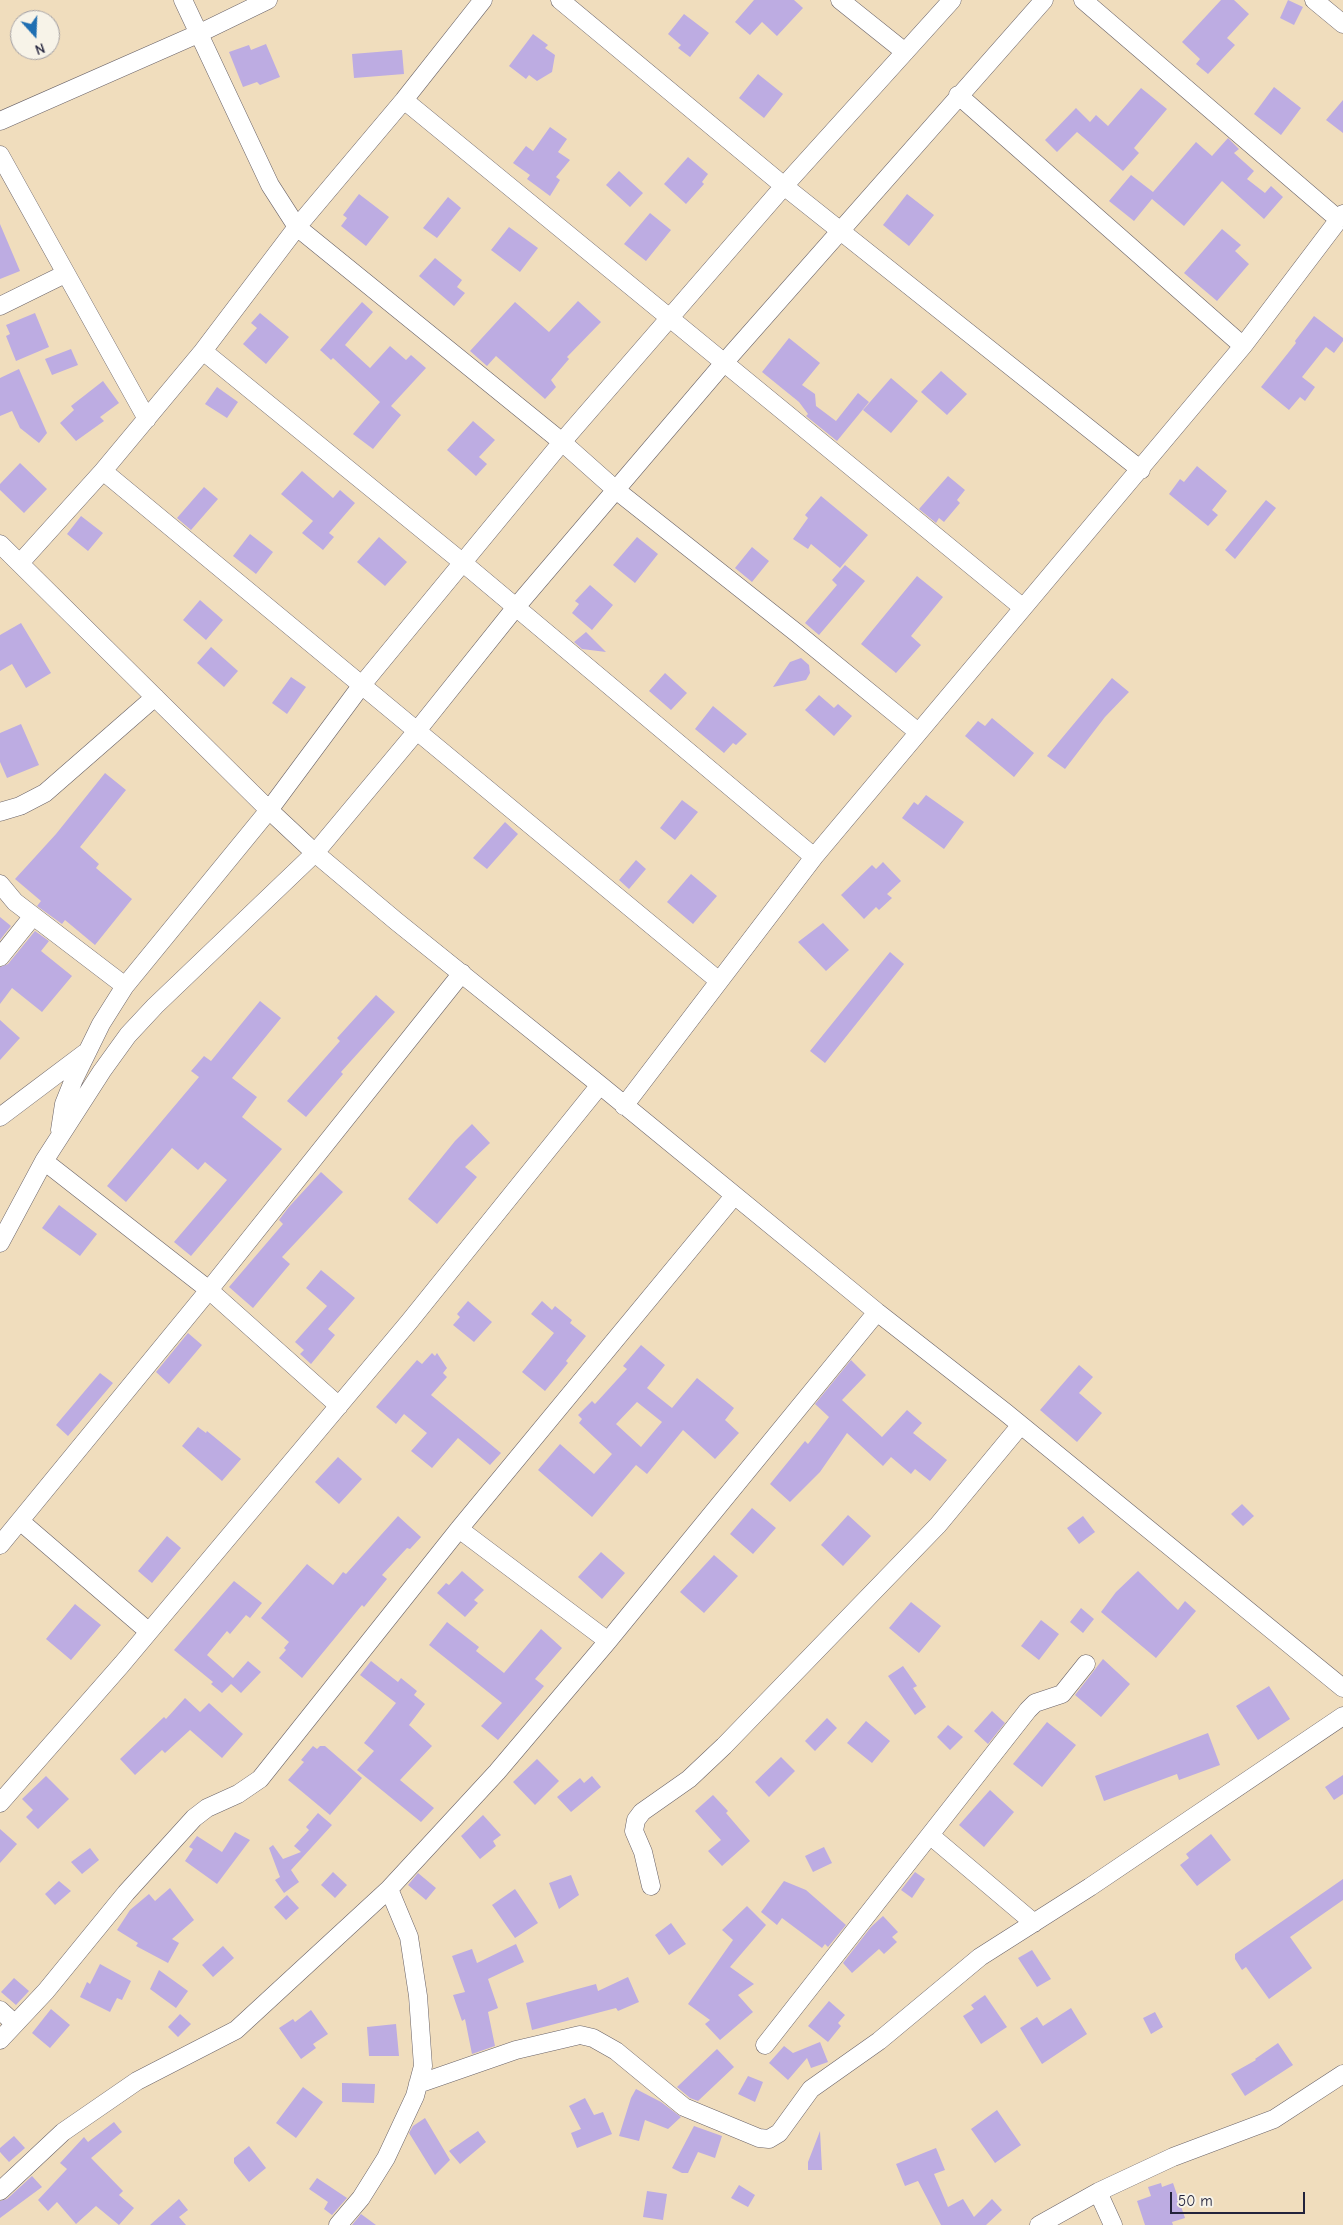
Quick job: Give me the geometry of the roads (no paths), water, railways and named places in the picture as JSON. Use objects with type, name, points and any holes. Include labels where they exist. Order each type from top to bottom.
[{"type":"street","points":[[183,0],[270,184],[297,227],[562,442],[616,490],[918,732]]},
{"type":"street","points":[[0,121],[200,33],[268,0]]},
{"type":"street","points":[[20,563],[103,471],[203,352],[297,227],[404,100],[483,0]]},
{"type":"street","points":[[560,0],[784,186],[1141,470]]},
{"type":"street","points":[[840,0],[905,52]]},
{"type":"street","points":[[59,1137],[64,1104],[87,1052],[125,986],[269,810],[361,686],[562,442],[670,320],[784,186],[952,0]]},
{"type":"street","points":[[0,1243],[44,1161],[102,1070],[128,1034],[316,853],[516,607],[723,364],[840,229],[1044,0]]},
{"type":"street","points":[[624,1106],[814,857],[1022,607],[1141,470],[1243,346],[1341,216],[1083,0]]},
{"type":"street","points":[[1314,0],[1343,24]]},
{"type":"street","points":[[958,96],[1243,346]]},
{"type":"street","points":[[404,100],[723,364],[1022,607]]},
{"type":"street","points":[[0,155],[147,420]]},
{"type":"street","points":[[0,306],[65,274]]},
{"type":"street","points":[[203,352],[462,562],[814,857]]},
{"type":"street","points":[[103,471],[719,981]]},
{"type":"street","points":[[1,546],[269,810],[316,853],[734,1196],[1343,1688]]},
{"type":"street","points":[[0,812],[20,806],[45,793],[155,697]]},
{"type":"street","points":[[0,884],[15,902],[125,986]]},
{"type":"street","points":[[0,956],[33,916]]},
{"type":"street","points":[[0,1545],[209,1290],[462,973]]},
{"type":"street","points":[[0,1117],[87,1052]]},
{"type":"street","points":[[0,1803],[122,1664],[339,1406],[600,1085]]},
{"type":"street","points":[[44,1161],[209,1290],[339,1406]]},
{"type":"street","points":[[0,2040],[46,1991],[126,1893],[194,1818],[207,1808],[238,1794],[260,1779],[459,1529],[734,1196]]},
{"type":"street","points":[[0,2190],[63,2132],[137,2082],[236,2030],[389,1889],[497,1772],[608,1641],[877,1312]]},
{"type":"street","points":[[651,1886],[643,1852],[634,1831],[636,1820],[642,1812],[689,1780],[724,1746],[938,1525],[1020,1426]]},
{"type":"street","points":[[20,1521],[148,1631]]},
{"type":"street","points":[[459,1529],[608,1641]]},
{"type":"street","points":[[765,2045],[931,1836],[1028,1710],[1035,1703],[1062,1694],[1086,1664]]},
{"type":"street","points":[[418,2084],[516,2050],[580,2035],[592,2038],[616,2051],[684,2107],[758,2138],[769,2139],[779,2133],[811,2089],[879,2041],[980,1957],[1034,1923],[1343,1716]]},
{"type":"street","points":[[931,1836],[1034,1923]]},
{"type":"street","points":[[338,2225],[360,2198],[386,2158],[415,2096],[423,2066],[418,1996],[409,1937],[389,1889]]},
{"type":"street","points":[[0,2010],[15,2024]]},
{"type":"street","points":[[1039,2225],[1098,2192],[1173,2157],[1274,2119],[1343,2074]]},
{"type":"street","points":[[1098,2192],[1113,2225]]}]
